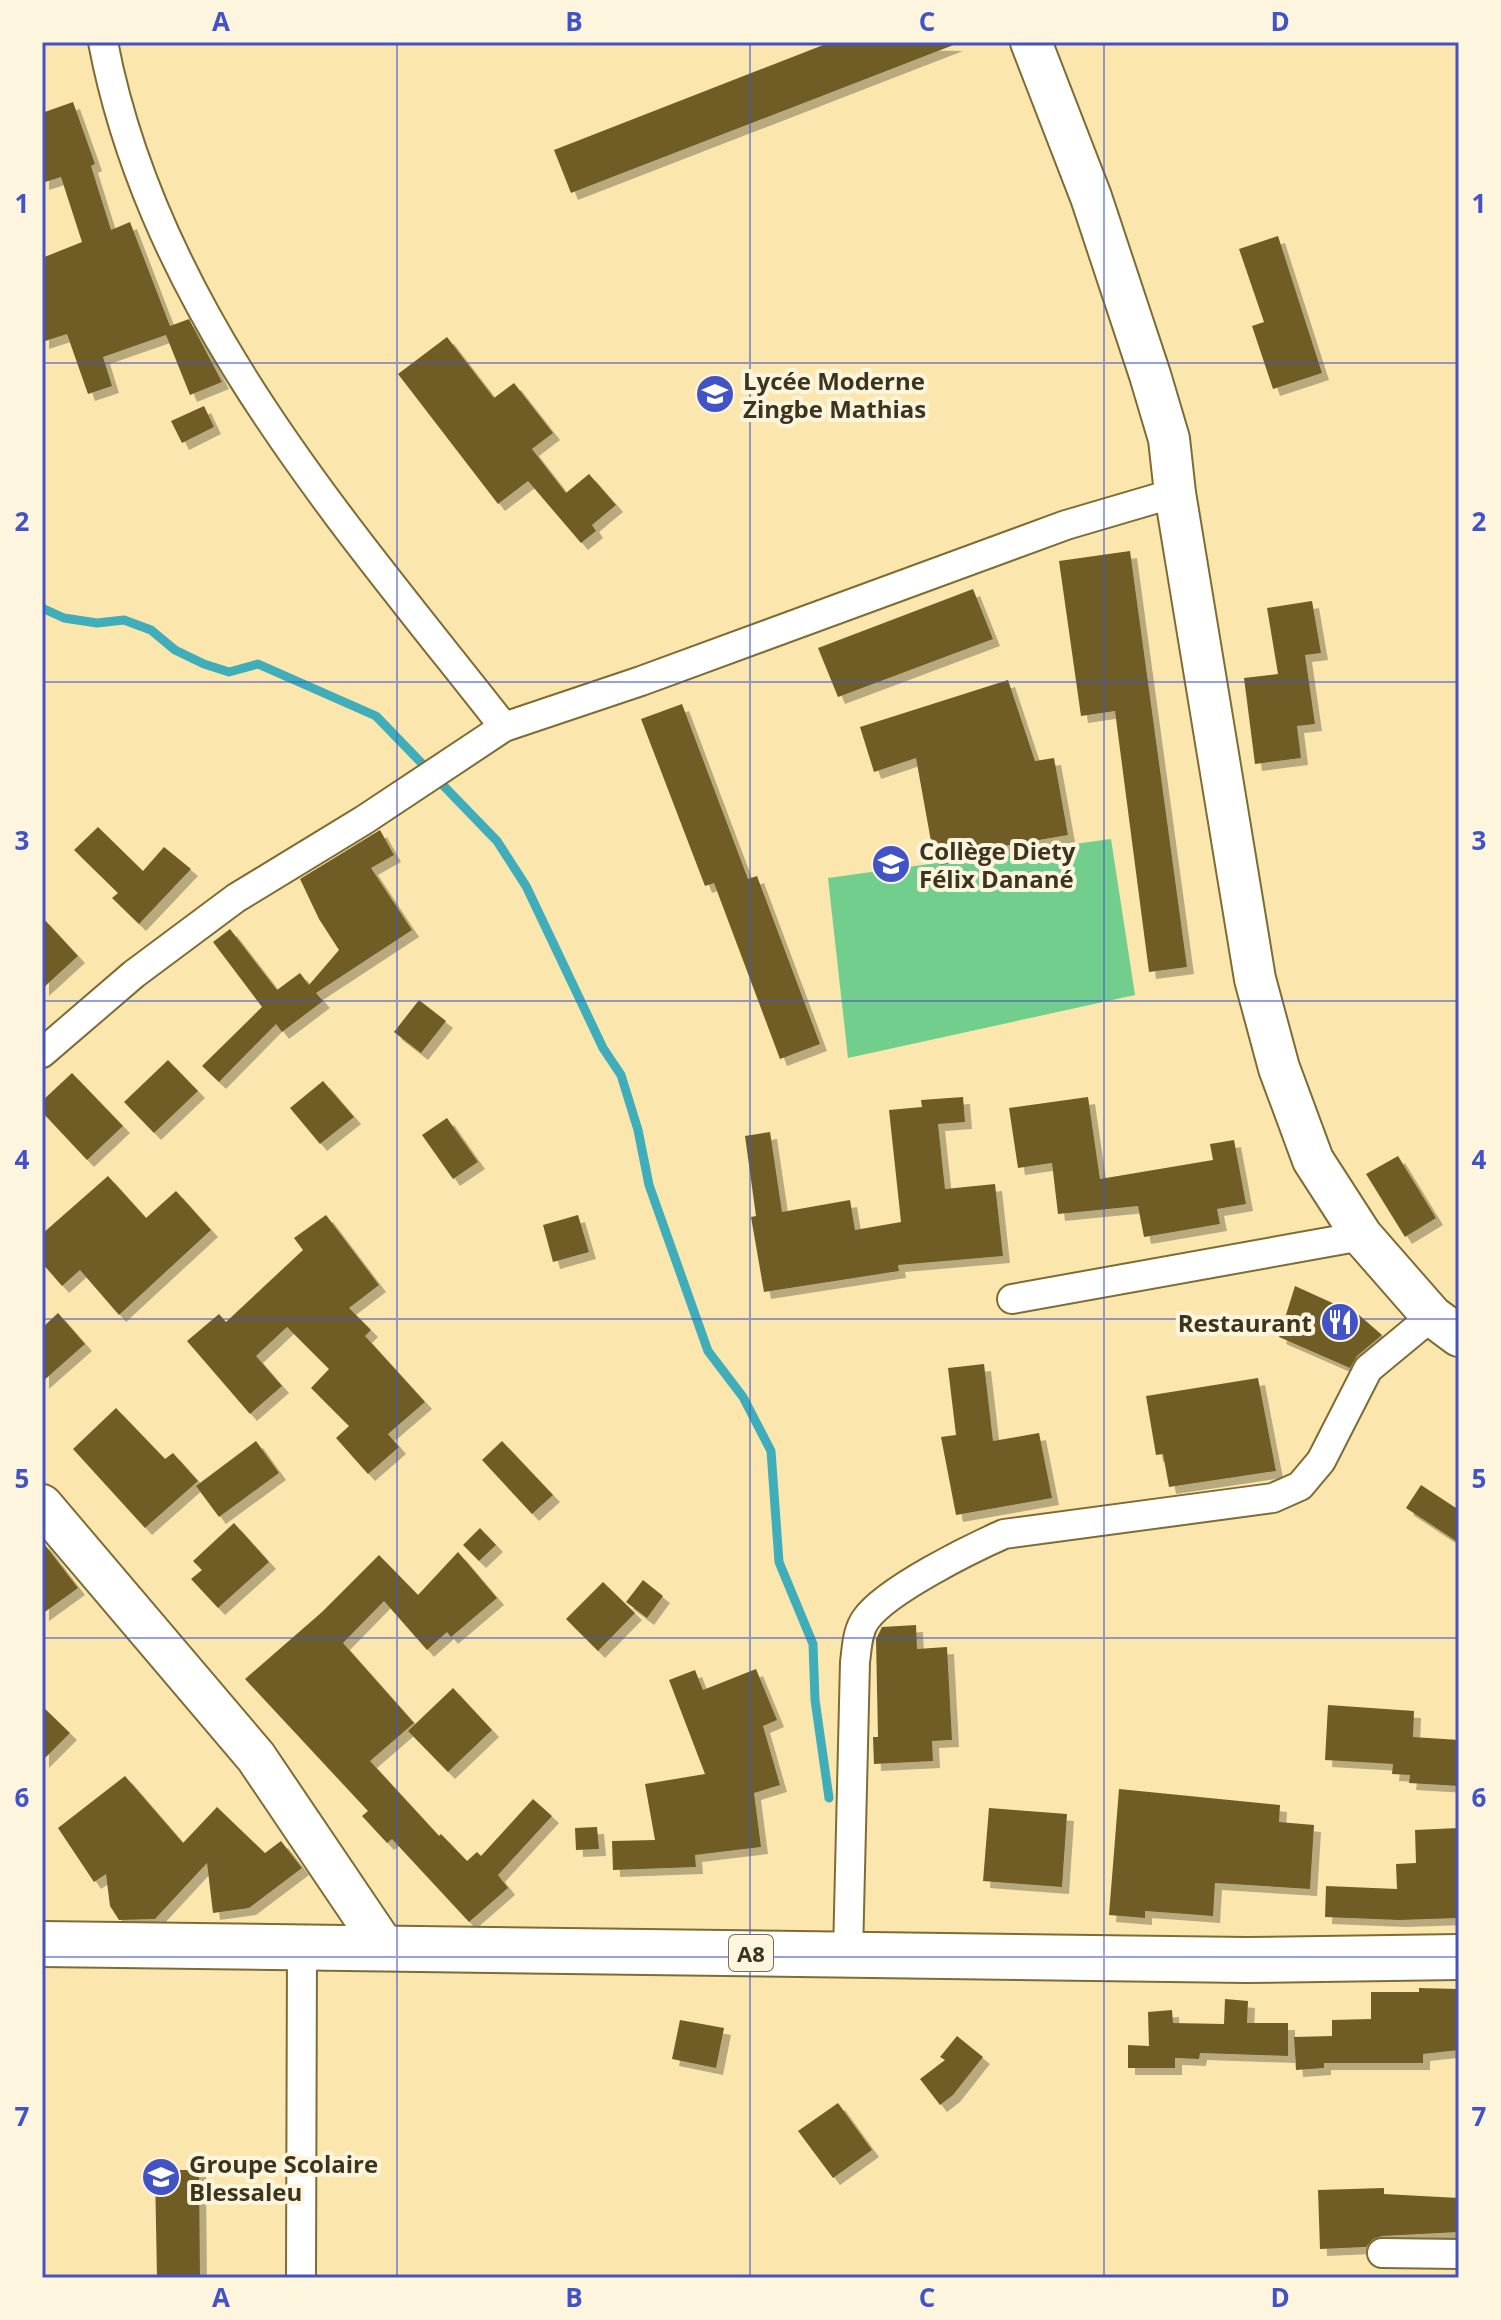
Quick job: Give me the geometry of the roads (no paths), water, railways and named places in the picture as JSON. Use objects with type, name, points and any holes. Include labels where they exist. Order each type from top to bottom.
[{"type":"main road","name":"A8","points":[[42,1944],[1246,1960],[1459,1957]]},
{"type":"street","points":[[103,42],[132,157],[156,216],[262,413],[297,463],[504,727]]},
{"type":"street","points":[[848,1954],[855,1662],[858,1640],[867,1617],[889,1599],[977,1546],[1004,1534],[1273,1498],[1300,1486],[1321,1461],[1368,1369],[1446,1326],[1362,1236],[1313,1160],[1279,1068],[1255,979],[1175,493],[1169,439],[1091,197],[1031,42]]},
{"type":"street","points":[[42,1053],[134,974],[236,898],[364,820],[504,727],[656,676],[1066,525],[1175,493]]},
{"type":"street","points":[[1012,1299],[1362,1236]]},
{"type":"street","points":[[42,1505],[256,1757],[385,1948]]},
{"type":"street","points":[[301,2278],[302,1947]]},
{"type":"street","points":[[1382,2253],[1459,2254]]},
{"type":"waterway","points":[[42,608],[64,618],[97,623],[124,620],[151,630],[175,650],[204,664],[229,672],[258,664],[376,716],[497,841],[526,886],[603,1048],[621,1075],[638,1130],[649,1185],[708,1351],[743,1397],[771,1451],[779,1562],[813,1644],[815,1700],[829,1798]]},
{"type":"place","name":"Lycée Moderne Zingbe Mathias","points":[[715,394]]},
{"type":"place","name":"Collège Diety Félix Danané","points":[[891,864]]},
{"type":"place","name":"Restaurant","points":[[1340,1322]]},
{"type":"place","name":"Groupe Scolaire Blessaleu","points":[[161,2177]]}]
